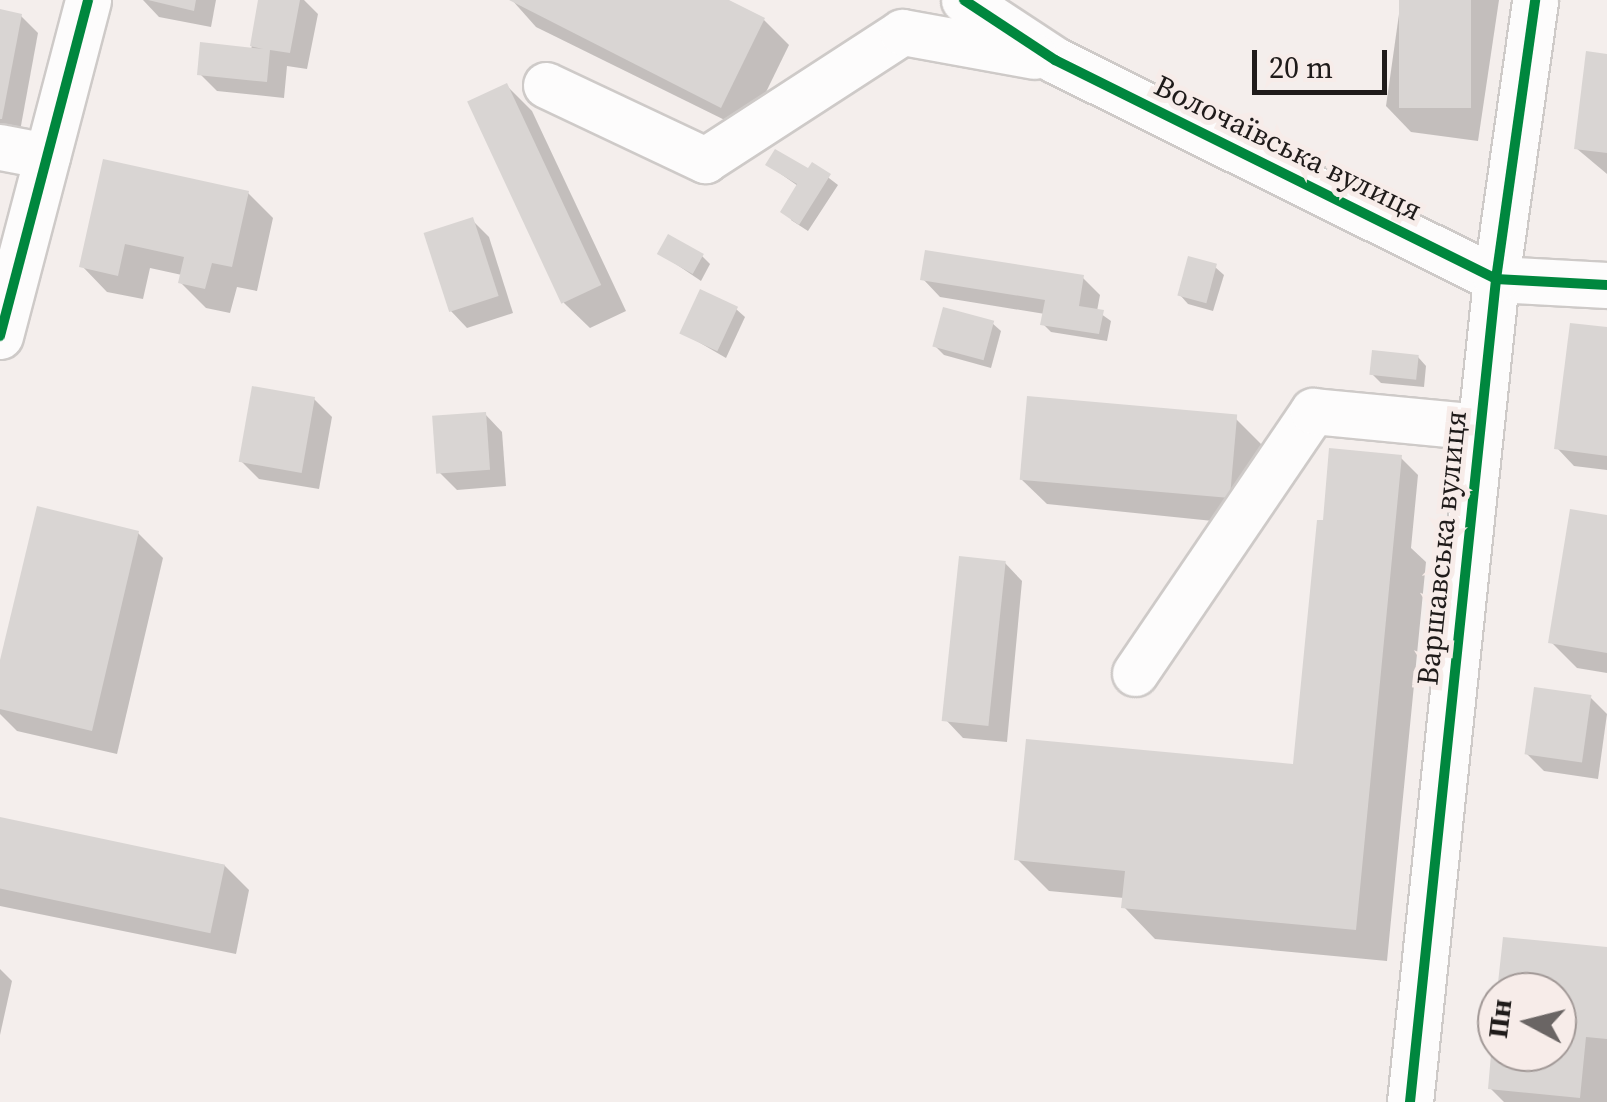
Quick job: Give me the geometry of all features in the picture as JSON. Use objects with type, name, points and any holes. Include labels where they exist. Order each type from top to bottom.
[{"type":"street","points":[[0,336],[88,0]]},
{"type":"street","name":"Волочаївська вулиця","points":[[964,0],[1055,60],[1496,279],[1607,285]]},
{"type":"street","name":"Варшавська вулиця","points":[[1410,1102],[1496,279],[1536,0]]},
{"type":"street","points":[[546,84],[705,160],[902,32],[1055,60]]},
{"type":"street","points":[[0,147],[48,156]]},
{"type":"street","points":[[1135,674],[1312,411],[1480,427]]},
{"type":"building","points":[[148,0],[196,0],[194,11]]},
{"type":"building","points":[[258,0],[300,0],[290,53],[270,50],[267,82],[197,75],[200,42],[263,49],[250,46]]},
{"type":"building","points":[[509,0],[729,0],[765,18],[721,108]]},
{"type":"building","points":[[1399,0],[1471,0],[1471,108],[1399,108]]},
{"type":"building","points":[[0,9],[22,14],[2,119],[0,119]]},
{"type":"building","points":[[1586,51],[1607,54],[1607,153],[1574,149]]},
{"type":"building","points":[[507,83],[601,285],[561,304],[467,102]]},
{"type":"building","points":[[775,149],[808,168],[812,162],[831,174],[799,225],[780,212],[797,184],[765,165]]},
{"type":"building","points":[[103,159],[249,191],[232,267],[212,263],[205,289],[178,283],[184,257],[125,244],[118,276],[79,267]]},
{"type":"building","points":[[473,217],[499,296],[449,312],[424,233]]},
{"type":"building","points":[[668,234],[704,254],[693,274],[657,254]]},
{"type":"building","points":[[925,250],[1084,275],[1079,306],[1104,310],[1099,334],[1040,325],[1045,300],[920,280]]},
{"type":"building","points":[[1188,256],[1217,264],[1206,303],[1177,296]]},
{"type":"building","points":[[700,289],[738,307],[717,351],[679,333]]},
{"type":"building","points":[[943,307],[994,321],[984,360],[932,347]]},
{"type":"building","points":[[1570,323],[1607,327],[1607,456],[1554,449]]},
{"type":"building","points":[[1372,350],[1419,355],[1416,380],[1369,375]]},
{"type":"building","points":[[252,386],[315,397],[302,473],[239,462]]},
{"type":"building","points":[[1027,396],[1237,414],[1230,498],[1020,480]]},
{"type":"building","points":[[486,412],[490,470],[436,474],[432,416]]},
{"type":"building","points":[[1329,448],[1402,455],[1356,930],[1121,908],[1125,871],[1014,860],[1026,739],[1293,764],[1317,520],[1323,520]]},
{"type":"building","points":[[37,506],[139,531],[92,731],[0,709],[0,660]]},
{"type":"building","points":[[1570,509],[1607,515],[1607,653],[1548,643]]},
{"type":"building","points":[[959,556],[1006,561],[988,726],[942,721]]},
{"type":"building","points":[[1534,687],[1591,695],[1582,762],[1525,754]]},
{"type":"building","points":[[0,817],[225,865],[210,933],[0,889]]},
{"type":"building","points":[[1503,937],[1607,947],[1607,1039],[1586,1037],[1580,1098],[1488,1089],[1489,1072],[1577,1072],[1577,972],[1499,972]]},
{"type":"cycle path","points":[[0,336],[88,0]]},
{"type":"cycle path","points":[[964,0],[1055,60],[1496,279],[1607,285]]},
{"type":"cycle path","points":[[1410,1102],[1496,279],[1535,0]]}]
